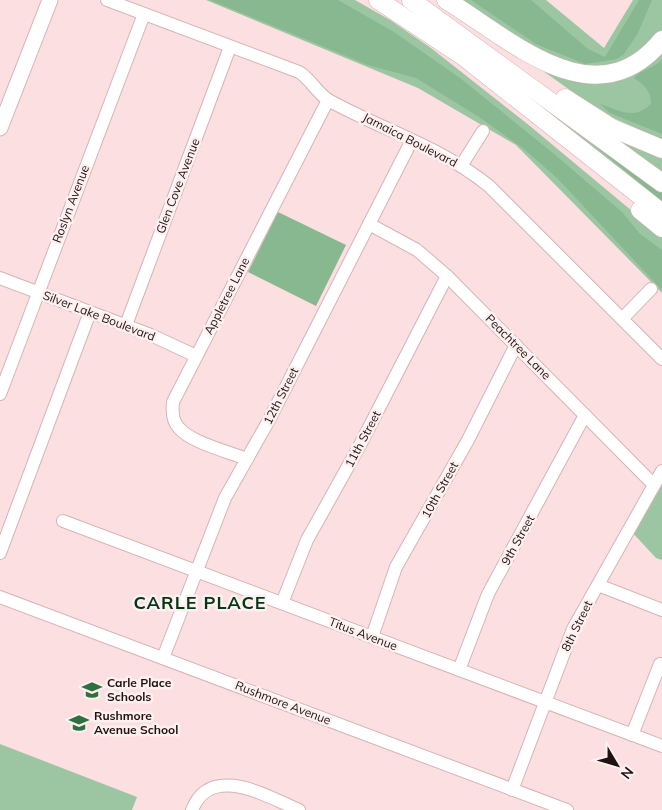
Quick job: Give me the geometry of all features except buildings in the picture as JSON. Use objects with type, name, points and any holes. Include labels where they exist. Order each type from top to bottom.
[{"type":"highway","points":[[378,0],[464,56],[662,213]]},
{"type":"highway","points":[[411,0],[662,183]]},
{"type":"highway","points":[[426,0],[586,113],[626,134],[662,149]]},
{"type":"highway","points":[[446,0],[546,63],[575,74],[600,74],[622,69],[646,56],[662,40]]},
{"type":"highway","points":[[439,40],[460,62],[662,228]]},
{"type":"main road","points":[[0,128],[50,0]]},
{"type":"street","name":"Jamaica Boulevard","points":[[107,0],[299,72],[307,77],[328,100],[412,140],[461,166],[489,186],[662,360]]},
{"type":"street","name":"Roslyn Avenue","points":[[0,394],[144,14]]},
{"type":"street","name":"Glen Cove Avenue","points":[[126,325],[230,46]]},
{"type":"street","name":"Appletree Lane","points":[[247,459],[190,437],[180,430],[172,412],[173,402],[328,100]]},
{"type":"street","points":[[461,166],[483,131]]},
{"type":"street","name":"12th Street","points":[[163,658],[220,508],[412,140]]},
{"type":"street","name":"Peachtree Lane","points":[[369,224],[417,250],[447,276],[654,484]]},
{"type":"street","name":"11th Street","points":[[282,603],[307,540],[360,445],[447,276]]},
{"type":"street","name":"Silver Lake Boulevard","points":[[0,278],[126,325],[196,356]]},
{"type":"street","points":[[622,319],[651,289]]},
{"type":"street","points":[[0,553],[90,312]]},
{"type":"street","name":"10th Street","points":[[372,637],[396,568],[468,440],[516,345]]},
{"type":"street","name":"9th Street","points":[[459,670],[488,594],[586,414]]},
{"type":"street","name":"8th Street","points":[[512,790],[573,629],[662,471]]},
{"type":"street","name":"Titus Avenue","points":[[63,521],[662,746]]},
{"type":"street","points":[[598,586],[662,610]]},
{"type":"street","name":"Rushmore Avenue","points":[[0,597],[567,810]]},
{"type":"street","points":[[632,735],[660,664]]},
{"type":"street","points":[[192,810],[201,796],[210,789],[226,784],[246,788],[299,810]]},
{"type":"green space","points":[[206,0],[355,0],[390,20],[431,48],[530,126],[662,236],[662,293],[516,145],[418,88]]},
{"type":"green space","points":[[210,0],[338,0],[394,32],[460,78],[553,153],[622,212],[640,234],[662,250],[662,290],[557,178],[524,149],[479,117],[416,78],[368,65]]},
{"type":"green space","points":[[459,0],[546,0],[604,48],[633,0],[662,0],[662,32],[625,63],[590,69],[560,64]]},
{"type":"green space","points":[[471,0],[531,0],[588,49],[605,57],[639,0],[652,0],[638,33],[624,54],[617,59],[585,64],[536,44]]},
{"type":"green space","points":[[518,53],[557,73],[645,67],[662,53],[662,140],[602,113]]},
{"type":"green space","points":[[662,60],[662,134],[610,113],[600,104],[626,113],[638,112],[644,109],[651,104],[650,95],[644,86],[634,78]]},
{"type":"green space","points":[[538,101],[662,191],[662,205],[535,105]]},
{"type":"green space","points":[[589,141],[662,193],[662,201]]},
{"type":"green space","points":[[624,142],[662,158],[662,174],[620,144]]},
{"type":"green space","points":[[278,212],[346,245],[316,306],[248,272]]},
{"type":"green space","points":[[662,471],[662,560],[656,558],[630,530]]},
{"type":"green space","points":[[0,744],[137,797],[132,810],[0,810]]},
{"type":"place","name":"Carle Place Schools","points":[[92,690]]},
{"type":"place","name":"Rushmore Avenue School","points":[[79,723]]},
{"type":"district","name":"CARLE PLACE","points":[[200,603]]}]
